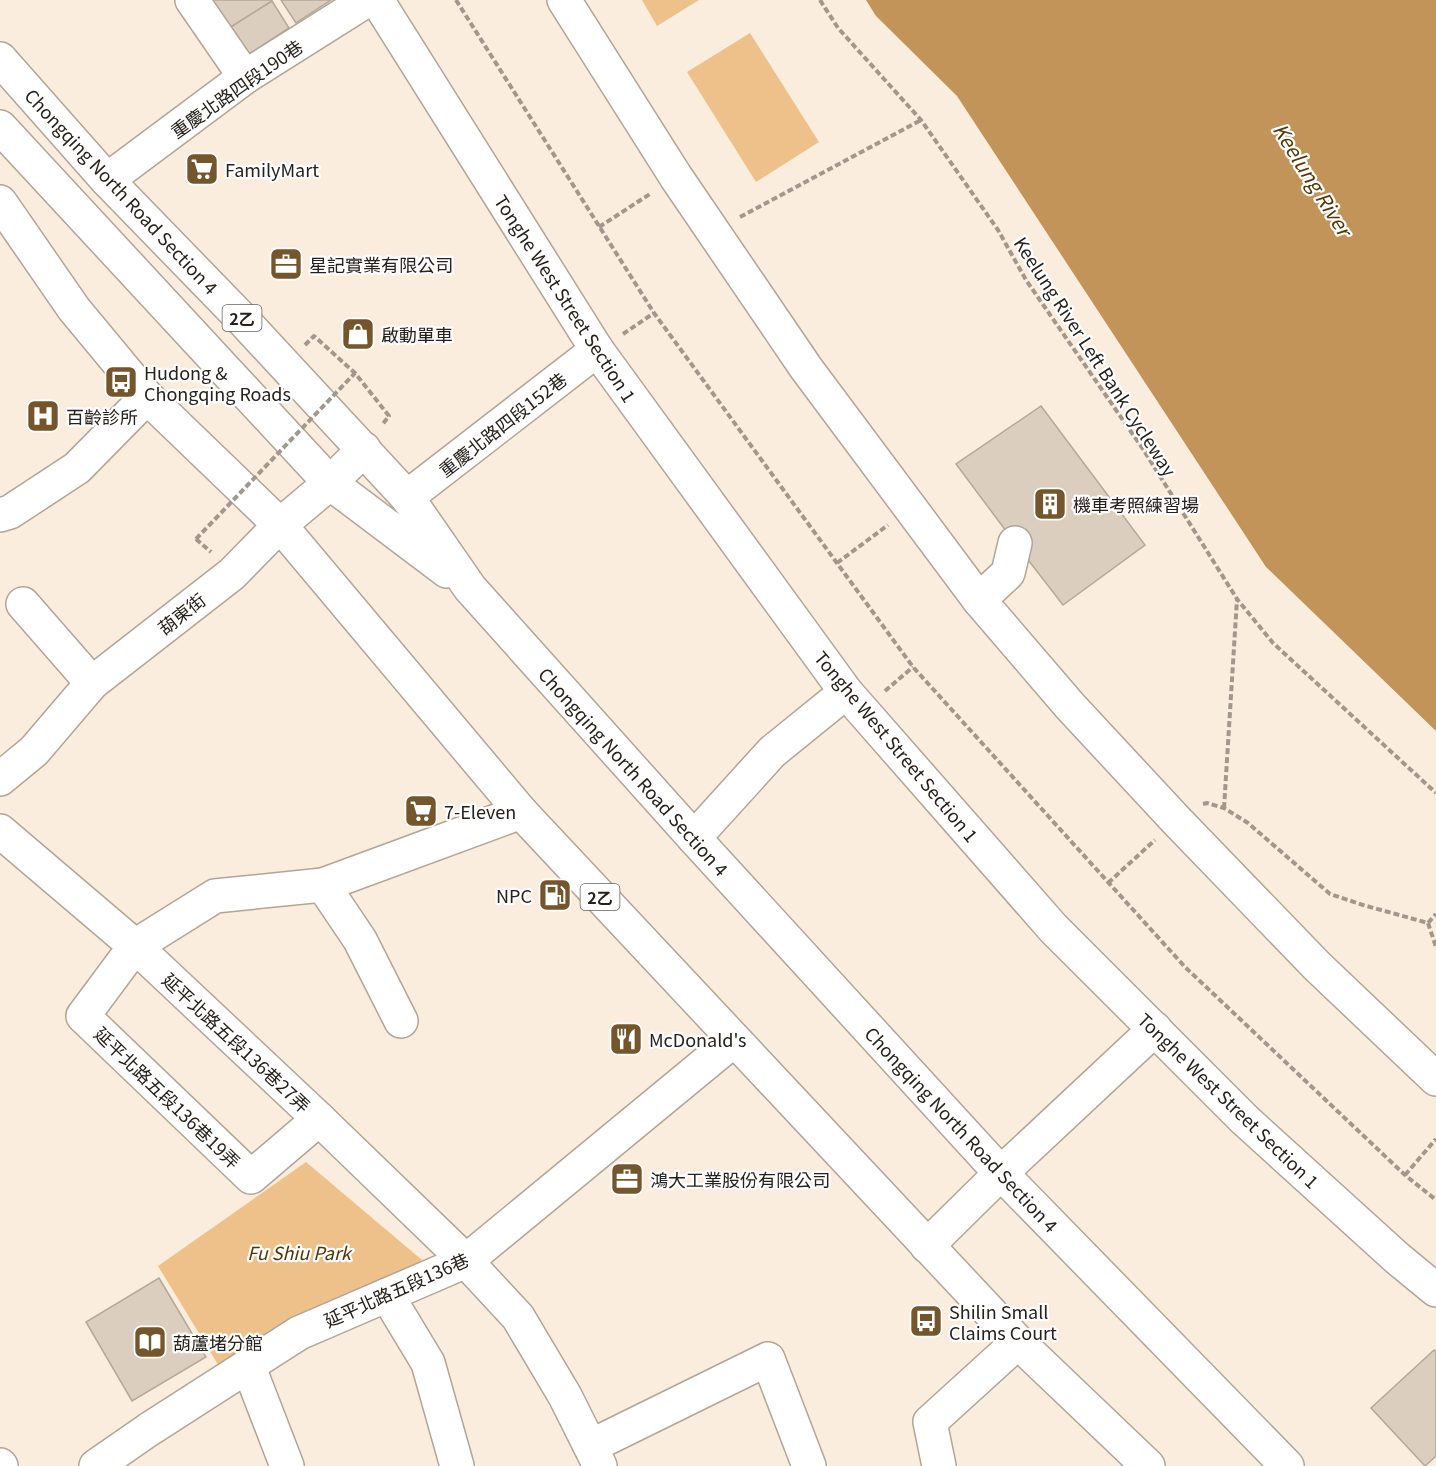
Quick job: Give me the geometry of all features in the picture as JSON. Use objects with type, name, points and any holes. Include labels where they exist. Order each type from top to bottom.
[{"type":"main road","points":[[192,0],[245,77]]},
{"type":"main road","name":"重慶北路四段190巷","points":[[106,180],[245,77],[367,0]]},
{"type":"main road","name":"Tonghe West Street Section 1","points":[[377,0],[597,350],[846,692],[1053,928],[1245,1120],[1397,1258],[1436,1290]]},
{"type":"main road","points":[[564,0],[676,177],[806,368],[979,600],[1070,706],[1176,820],[1317,966],[1436,1079]]},
{"type":"main road","name":"Chongqing North Road Section 4","points":[[0,59],[106,180],[241,318],[407,497],[470,588],[694,838],[1001,1173],[1287,1466]]},
{"type":"main road","points":[[0,127],[330,483],[470,588]]},
{"type":"main road","name":"2乙","points":[[0,202],[74,309],[147,397],[280,525],[521,812],[1018,1342],[1148,1466]]},
{"type":"main road","points":[[0,233],[74,309]]},
{"type":"main road","name":"重慶北路四段152巷","points":[[407,497],[597,350]]},
{"type":"main road","points":[[0,515],[10,512],[77,468],[147,397]]},
{"type":"main road","name":"葫東街","points":[[0,779],[34,751],[92,683],[232,574],[280,525],[330,483],[364,449]]},
{"type":"main road","points":[[979,600],[1008,573],[1015,543]]},
{"type":"main road","points":[[23,604],[92,683]]},
{"type":"main road","points":[[694,838],[771,752],[846,692]]},
{"type":"main road","points":[[135,945],[215,896],[323,885],[521,812]]},
{"type":"main road","name":"延平北路五段136巷27弄","points":[[0,831],[135,945],[466,1261],[518,1317],[565,1396],[596,1456]]},
{"type":"main road","points":[[323,885],[360,940],[401,1021]]},
{"type":"main road","name":"延平北路五段136巷19弄","points":[[135,945],[83,1016],[251,1177],[319,1119]]},
{"type":"main road","points":[[927,1246],[1001,1173],[1155,1029]]},
{"type":"main road","name":"延平北路五段136巷","points":[[96,1466],[299,1333],[466,1261],[734,1040]]},
{"type":"main road","points":[[387,1295],[428,1363],[457,1466]]},
{"type":"main road","points":[[939,1466],[930,1422],[1018,1342]]},
{"type":"main road","points":[[596,1456],[768,1359],[809,1466]]},
{"type":"main road","points":[[248,1365],[287,1466]]},
{"type":"path","points":[[456,0],[654,313],[913,667],[1185,967],[1405,1175],[1436,1200]]},
{"type":"path","name":"Keelung River Left Bank Cycleway","points":[[820,0],[838,28],[921,120],[998,230],[1026,280],[1143,449],[1237,598],[1273,643],[1436,793]]},
{"type":"path","points":[[713,232],[921,120]]},
{"type":"path","points":[[599,226],[676,177]]},
{"type":"path","points":[[314,336],[355,373],[389,416]]},
{"type":"path","points":[[196,539],[355,373]]},
{"type":"path","points":[[837,563],[910,508]]},
{"type":"path","points":[[1224,808],[1237,598]]},
{"type":"path","points":[[1108,883],[1176,820],[1194,806],[1208,803],[1224,808],[1248,823],[1330,894],[1428,923]]},
{"type":"path","points":[[1428,923],[1436,914]]},
{"type":"path","points":[[1428,923],[1436,947]]},
{"type":"path","points":[[1405,1175],[1436,1139]]},
{"type":"green space","points":[[642,0],[699,0],[657,26]]},
{"type":"green space","points":[[750,33],[819,142],[756,182],[687,72]]},
{"type":"green space","name":"Fu Shiu Park","points":[[306,1162],[422,1260],[225,1376],[158,1266]]},
{"type":"water","name":"Keelung River","points":[[866,0],[1436,0],[1436,731],[1266,567],[957,96],[876,16]]},
{"type":"building","points":[[206,0],[271,0],[272,1],[226,30]]},
{"type":"building","points":[[281,0],[331,0],[296,23]]},
{"type":"building","points":[[272,1],[289,28],[243,58],[226,30]]},
{"type":"building","name":"機車考照練習場","points":[[1041,406],[1145,545],[1063,605],[956,464]]},
{"type":"building","points":[[159,1278],[206,1357],[132,1401],[86,1322]]},
{"type":"building","points":[[1434,1350],[1436,1352],[1436,1456],[1425,1466],[1371,1408]]},
{"type":"place","name":"FamilyMart","points":[[202,169]]},
{"type":"place","name":"星記實業有限公司","points":[[286,264]]},
{"type":"place","name":"啟動單車","points":[[358,334]]},
{"type":"place","name":"Hudong & Chongqing Roads","points":[[121,382]]},
{"type":"place","name":"百齡診所","points":[[43,416]]},
{"type":"place","name":"機車考照練習場","points":[[1050,504]]},
{"type":"place","name":"7-Eleven","points":[[421,811]]},
{"type":"place","name":"NPC","points":[[555,895]]},
{"type":"place","name":"McDonald's","points":[[626,1039]]},
{"type":"place","name":"鴻大工業股份有限公司","points":[[627,1179]]},
{"type":"place","name":"Shilin Small Claims Court","points":[[926,1321]]},
{"type":"place","name":"葫蘆堵分館","points":[[150,1342]]}]
